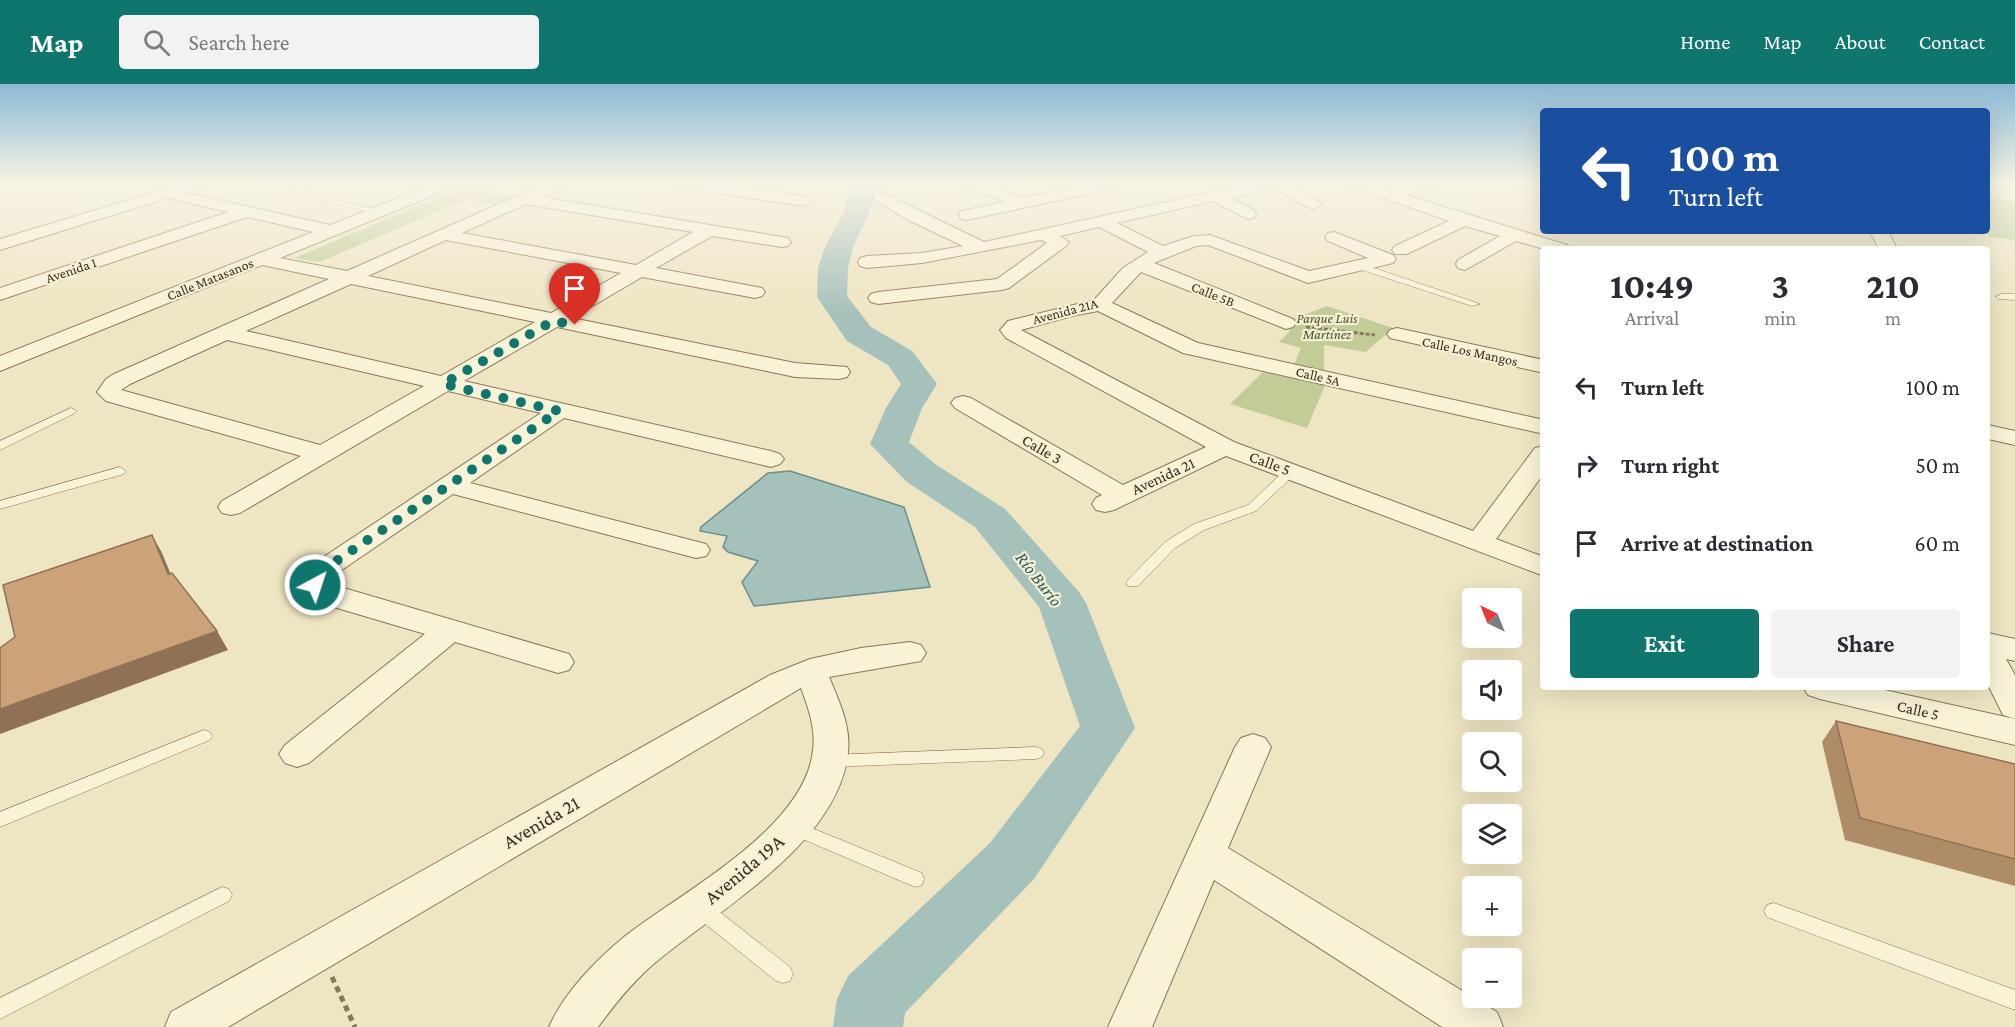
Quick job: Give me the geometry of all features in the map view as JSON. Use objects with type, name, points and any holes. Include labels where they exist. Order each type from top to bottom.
[{"type":"street","points":[[0,245],[63,226]]},
{"type":"street","name":"Avenida 1","points":[[0,294],[203,226]]},
{"type":"street","points":[[309,226],[332,231]]},
{"type":"street","name":"Calle Matasanos","points":[[0,364],[344,226]]},
{"type":"street","points":[[323,454],[114,396],[108,392],[122,379],[465,226]]},
{"type":"street","points":[[685,226],[782,242]]},
{"type":"street","points":[[938,226],[982,248]]},
{"type":"street","points":[[867,262],[922,258],[982,248],[1078,226]]},
{"type":"street","points":[[1110,226],[1162,252]]},
{"type":"street","points":[[1359,266],[1394,255],[1452,226]]},
{"type":"street","points":[[1484,226],[1551,246]]},
{"type":"street","points":[[231,507],[709,230]]},
{"type":"street","points":[[878,298],[1002,284],[1060,242],[1042,234]]},
{"type":"street","points":[[445,235],[755,292]]},
{"type":"street","points":[[1465,264],[1514,235]]},
{"type":"street","points":[[1334,237],[1394,255]]},
{"type":"street","name":"Avenida 21A","points":[[1010,330],[1015,325],[1070,310],[1100,305],[1139,264],[1162,252],[1194,241],[1210,240],[1308,277],[1359,266]]},
{"type":"street","points":[[259,260],[795,370],[839,372]]},
{"type":"street","name":"Calle 5B","points":[[1139,264],[1286,323]]},
{"type":"street","name":"Calle 5A","points":[[1100,305],[1191,348],[1540,426]]},
{"type":"street","name":"Calle 5","points":[[1010,330],[1013,334],[1225,447],[1540,565]]},
{"type":"street","points":[[226,333],[771,459]]},
{"type":"street","name":"Calle Los Mangos","points":[[1397,334],[1540,366]]},
{"type":"street","name":"Calle 3","points":[[963,403],[1111,501]]},
{"type":"street","points":[[558,662],[321,593],[315,585],[315,578],[323,570],[559,411]]},
{"type":"street","points":[[1990,432],[2015,438]]},
{"type":"street","name":"Avenida 21","points":[[1111,501],[1225,447]]},
{"type":"street","points":[[1480,542],[1540,460]]},
{"type":"street","points":[[449,485],[696,550]]},
{"type":"street","points":[[297,754],[450,630]]},
{"type":"street","points":[[1990,644],[2015,650]]},
{"type":"street","name":"Avenida 21","points":[[187,1027],[782,683],[810,670],[870,657],[910,653]]},
{"type":"street","points":[[1990,658],[2015,707]]},
{"type":"street","name":"Avenida 19A","points":[[571,1027],[592,998],[640,949],[764,856],[792,828],[817,795],[830,761],[831,723],[810,670]]},
{"type":"street","name":"Calle 5","points":[[1833,690],[2015,732]]},
{"type":"street","points":[[1130,1027],[1253,747]]},
{"type":"street","points":[[1205,854],[1481,1027]]},
{"type":"lane","points":[[1359,266],[1475,304]]},
{"type":"lane","points":[[2001,297],[2015,297]]},
{"type":"lane","points":[[0,446],[70,411]]},
{"type":"lane","points":[[0,505],[120,471]]},
{"type":"lane","points":[[1133,583],[1170,545],[1199,527],[1252,508],[1291,471]]},
{"type":"lane","points":[[0,820],[204,736]]},
{"type":"lane","points":[[830,761],[1036,753]]},
{"type":"lane","points":[[792,828],[915,879]]},
{"type":"lane","points":[[0,1009],[222,895]]},
{"type":"lane","points":[[698,907],[783,974]]},
{"type":"lane","points":[[1774,911],[2015,1000]]},
{"type":"path","points":[[1286,323],[1365,335],[1397,334]]},
{"type":"path","points":[[320,949],[355,1027]]},
{"type":"green space","points":[[370,226],[404,226],[319,262],[294,258]]},
{"type":"green space","points":[[1990,226],[2015,226],[2015,240],[1989,237]]},
{"type":"green space","name":"Parque Luis Martínez","points":[[1327,306],[1393,328],[1366,352],[1324,345],[1324,371],[1294,365],[1301,348],[1279,342],[1290,331],[1291,320]]},
{"type":"green space","name":"Parque Luis Martínez","points":[[1263,372],[1325,385],[1307,428],[1230,404]]},
{"type":"water","points":[[790,471],[904,507],[930,587],[754,606],[742,582],[758,561],[728,552],[723,547],[727,536],[700,531],[701,527],[768,473]]},
{"type":"building","points":[[152,535],[168,574],[172,573],[217,631],[0,709],[0,648],[15,637],[3,585]]},
{"type":"building","points":[[1836,721],[2015,764],[2015,859],[1860,818]]},
{"type":"waterway","name":"Río Burío","points":[[850,226],[839,247],[833,268],[832,297],[859,334],[900,358],[919,384],[904,408],[889,444],[921,473],[990,518],[1062,603],[1108,728],[1012,861],[872,999],[868,1027]]},
{"type":"route","points":[[315,585],[315,578],[323,570],[559,411],[443,384],[553,321],[575,325]]}]
